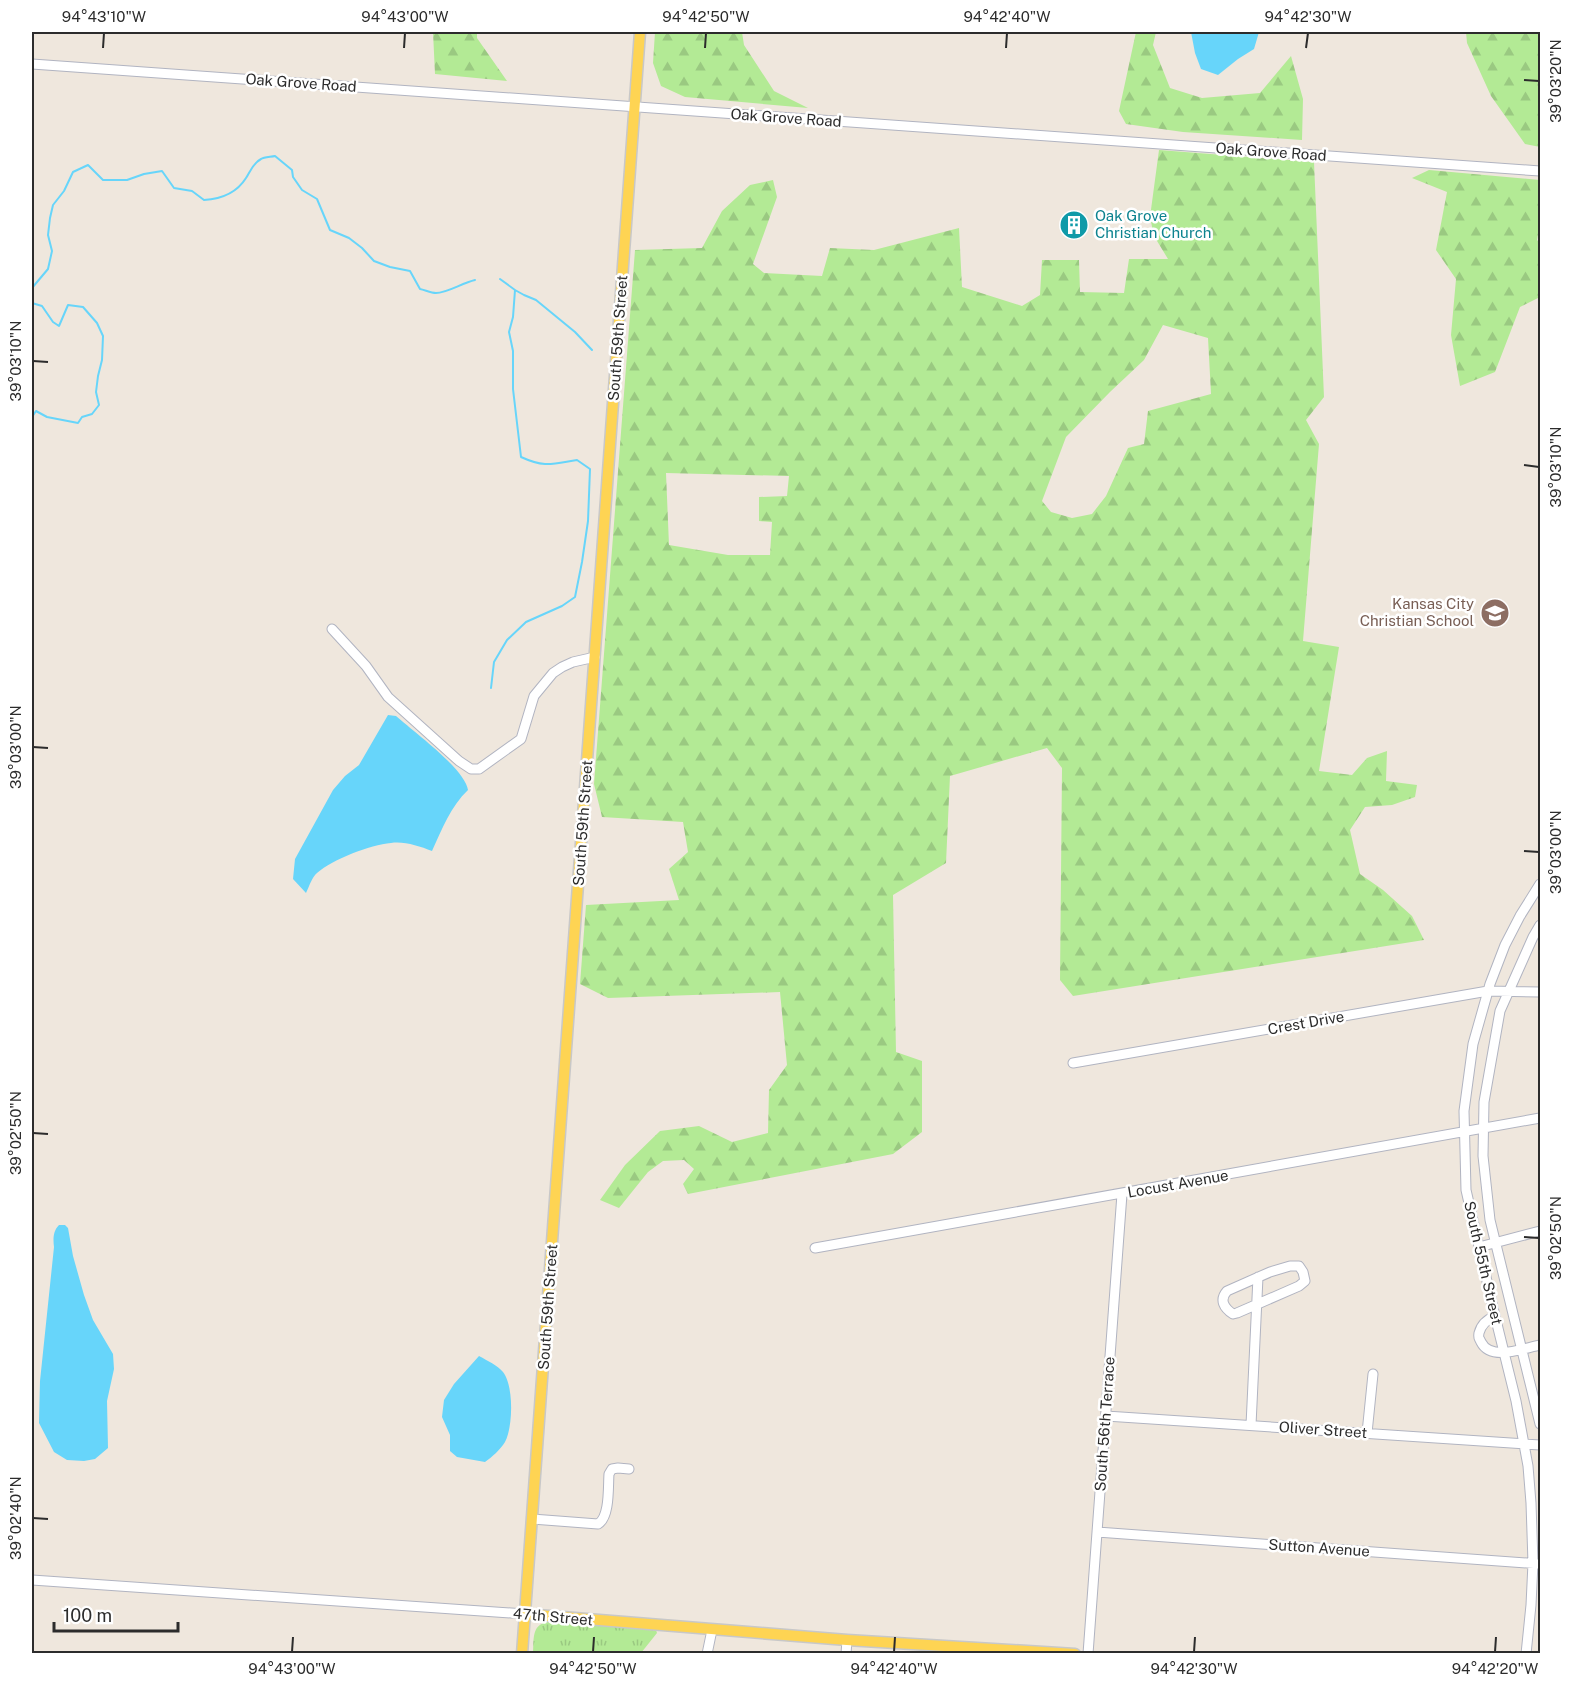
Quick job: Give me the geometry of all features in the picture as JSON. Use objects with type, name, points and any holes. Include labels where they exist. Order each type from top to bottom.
[{"type":"main road","name":"South 59th Street","points":[[522,1653],[640,32]]},
{"type":"main road","name":"47th Street","points":[[525,1614],[976,1651],[1075,1653]]},
{"type":"street","name":"Oak Grove Road","points":[[32,64],[1540,171]]},
{"type":"street","points":[[332,629],[366,666],[388,697],[459,761],[471,769],[479,769],[521,739],[534,696],[553,673],[573,662],[595,657]]},
{"type":"street","name":"South 55th Street","points":[[1526,1653],[1537,1563],[1525,1444],[1466,1190],[1464,1111],[1473,1044],[1488,991],[1505,945],[1540,884]]},
{"type":"street","name":"South 55th Street","points":[[1540,925],[1500,1011],[1484,1102],[1483,1129],[1484,1179],[1490,1220],[1540,1424]]},
{"type":"street","name":"Crest Drive","points":[[1073,1063],[1488,991],[1540,992]]},
{"type":"street","name":"Locust Avenue","points":[[815,1248],[1540,1118]]},
{"type":"street","name":"South 56th Terrace","points":[[1088,1653],[1122,1194]]},
{"type":"street","points":[[1479,1246],[1540,1231]]},
{"type":"street","points":[[1290,1266],[1299,1266],[1305,1281],[1290,1291],[1257,1304],[1233,1314],[1225,1308],[1224,1294],[1258,1277],[1290,1266]]},
{"type":"street","points":[[1251,1425],[1258,1277]]},
{"type":"street","points":[[1495,1316],[1486,1321],[1480,1329],[1479,1338],[1484,1347],[1504,1353],[1540,1345]]},
{"type":"street","points":[[1367,1433],[1373,1374]]},
{"type":"street","name":"Oliver Street","points":[[1106,1416],[1540,1445]]},
{"type":"street","points":[[532,1519],[598,1524],[603,1521],[606,1514],[609,1474],[612,1469],[629,1469]]},
{"type":"street","name":"Sutton Avenue","points":[[1097,1532],[1537,1563]]},
{"type":"street","name":"47th Street","points":[[32,1580],[525,1614]]},
{"type":"street","points":[[707,1653],[712,1630]]},
{"type":"street","points":[[846,1653],[847,1640]]},
{"type":"green space","points":[[433,32],[477,32],[477,38],[507,81],[435,74]]},
{"type":"green space","points":[[655,32],[742,32],[744,45],[774,91],[808,108],[685,97],[661,86],[653,63]]},
{"type":"green space","points":[[1136,32],[1156,32],[1153,45],[1170,88],[1202,98],[1260,93],[1291,56],[1303,99],[1302,140],[1183,132],[1126,124],[1119,111]]},
{"type":"green space","points":[[1466,32],[1540,32],[1540,147],[1525,144],[1491,96],[1467,43]]},
{"type":"green space","points":[[1159,150],[1314,162],[1324,397],[1306,420],[1319,444],[1303,641],[1339,647],[1319,771],[1352,775],[1367,758],[1387,751],[1386,781],[1417,785],[1415,797],[1392,805],[1365,807],[1350,830],[1360,874],[1383,890],[1412,916],[1424,940],[1073,996],[1060,980],[1062,768],[1047,748],[950,776],[946,863],[893,895],[896,1052],[922,1061],[922,1132],[893,1154],[688,1194],[683,1184],[694,1169],[684,1160],[663,1161],[648,1172],[619,1208],[600,1200],[625,1165],[660,1131],[699,1126],[732,1142],[768,1133],[769,1090],[787,1065],[780,992],[608,998],[580,984],[586,905],[679,900],[669,869],[688,852],[683,822],[602,817],[594,784],[635,250],[702,248],[722,211],[750,185],[773,180],[777,197],[753,264],[764,273],[822,276],[830,248],[874,250],[959,228],[962,287],[1022,306],[1040,295],[1042,260],[1079,260],[1080,292],[1124,293],[1129,259],[1168,259],[1154,236],[1150,217]],"holes":[[[1163,325],[1208,338],[1211,394],[1148,411],[1144,444],[1128,448],[1106,496],[1092,514],[1072,518],[1051,512],[1042,501],[1066,437],[1144,360]],[[666,473],[789,476],[787,496],[759,497],[759,521],[772,522],[770,555],[728,555],[669,545]]]},
{"type":"green space","points":[[1429,170],[1540,180],[1540,223],[1537,240],[1540,243],[1540,297],[1520,307],[1495,372],[1460,386],[1451,335],[1456,279],[1436,250],[1447,192],[1412,178]]},
{"type":"green space","points":[[547,1622],[656,1630],[657,1633],[641,1653],[533,1653],[536,1630],[538,1626]]},
{"type":"water","points":[[1191,32],[1259,32],[1254,49],[1218,75],[1201,69]]},
{"type":"water","points":[[388,715],[396,716],[438,751],[465,781],[468,790],[443,826],[432,851],[401,843],[382,844],[363,850],[332,863],[317,873],[306,893],[293,879],[295,859],[333,790],[359,765]]},
{"type":"water","points":[[59,1225],[65,1225],[68,1228],[84,1295],[93,1320],[113,1354],[114,1369],[107,1401],[108,1448],[95,1459],[84,1461],[67,1460],[54,1452],[39,1423],[40,1381],[54,1238]]},
{"type":"water","points":[[479,1356],[503,1372],[507,1378],[511,1396],[508,1435],[501,1448],[485,1462],[457,1457],[450,1451],[450,1435],[442,1417],[444,1400],[454,1384]]},
{"type":"waterway","points":[[32,288],[48,269],[52,251],[48,235],[53,205],[64,191],[73,172],[88,165],[103,180],[127,180],[162,171],[174,188],[192,191],[204,200],[222,197],[233,192],[258,161],[275,156],[292,170],[293,177],[302,190],[317,199],[330,230],[349,238],[374,261],[410,271],[420,289],[432,293],[445,291],[475,280]]},
{"type":"waterway","points":[[491,688],[494,662],[507,640],[526,622],[562,606],[575,597],[588,521],[590,469],[577,460],[543,464],[521,457],[513,389],[513,351],[509,332],[513,317],[515,290],[500,279]]},
{"type":"waterway","points":[[515,290],[536,300],[575,332],[592,350]]},
{"type":"waterway","points":[[32,303],[42,306],[53,322],[59,326],[68,305],[83,307],[97,323],[103,336],[102,360],[96,392],[99,405],[92,414],[82,417],[78,423],[47,417],[36,411],[32,417]]},
{"type":"place","name":"Oak Grove Christian Church","points":[[1074,225]]},
{"type":"place","name":"Kansas City Christian School","points":[[1495,613]]}]
